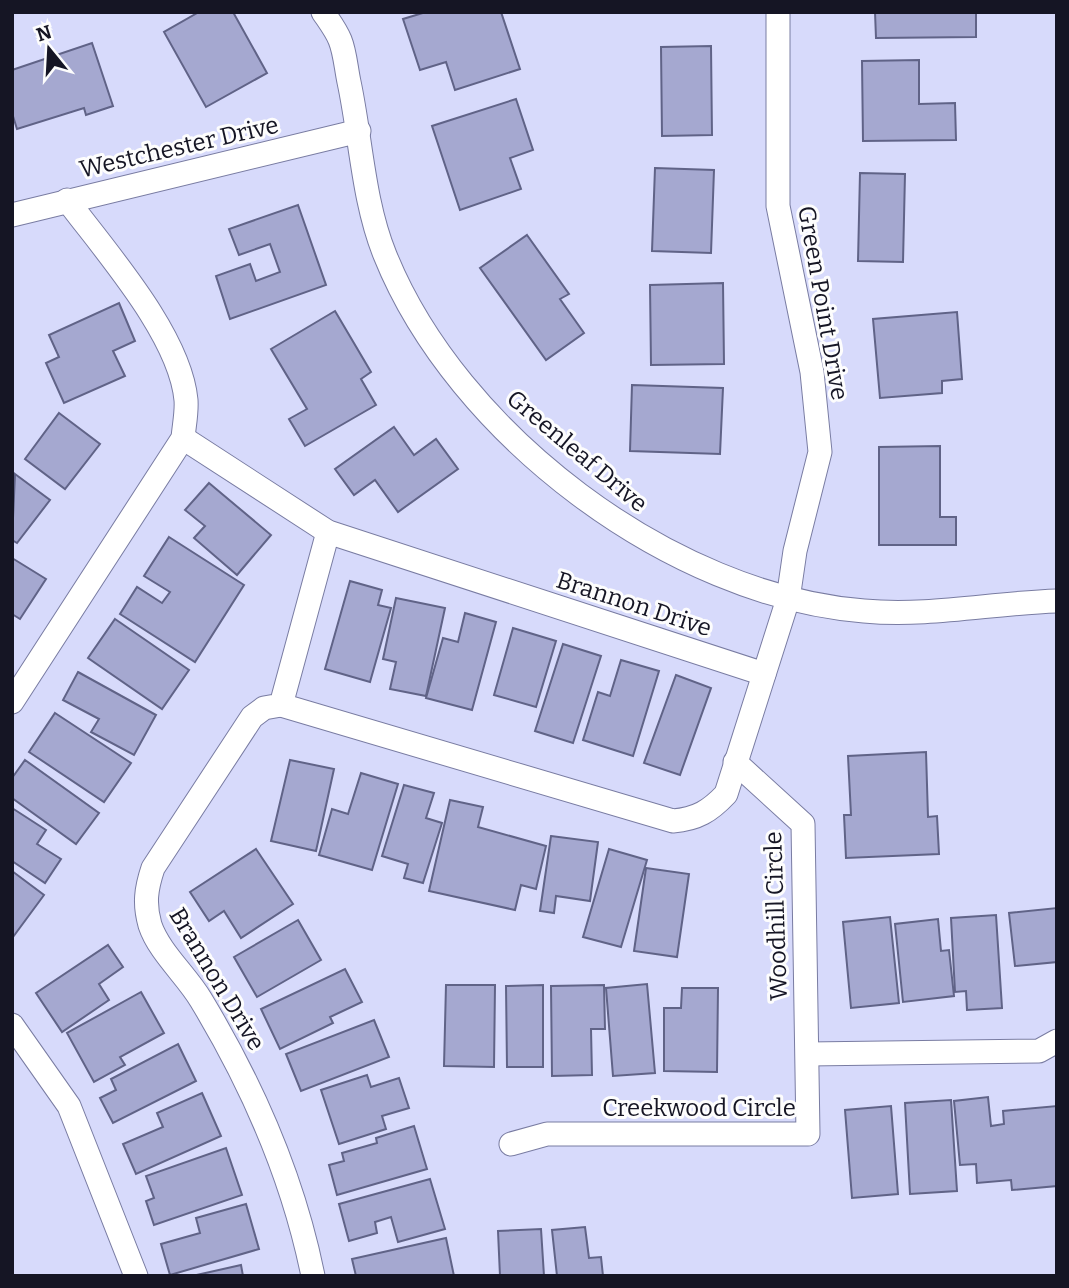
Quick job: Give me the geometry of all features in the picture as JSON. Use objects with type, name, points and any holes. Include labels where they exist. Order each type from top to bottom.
[{"type":"street","name":"Greenleaf Drive","points":[[323,12],[341,40],[370,202],[384,253],[405,300],[431,342],[472,396],[520,444],[633,532],[681,558],[788,599],[861,611],[904,614],[1057,601]]},
{"type":"street","name":"Green Point Drive","points":[[778,12],[778,206],[812,372],[820,453],[795,551],[788,599]]},
{"type":"street","name":"Westchester Drive","points":[[12,215],[359,131]]},
{"type":"street","points":[[12,702],[183,438],[186,399],[173,356],[158,325],[67,200]]},
{"type":"street","name":"Brannon Drive","points":[[183,438],[328,532],[764,674]]},
{"type":"street","points":[[328,532],[281,705],[673,821],[693,820],[712,808],[726,794],[788,599]]},
{"type":"street","name":"Brannon Drive","points":[[281,705],[264,708],[251,717],[153,868],[146,889],[145,906],[151,928],[201,998],[269,1131],[291,1191],[313,1276]]},
{"type":"street","name":"Woodhill Circle","points":[[735,762],[803,824],[808,1054]]},
{"type":"street","points":[[12,1026],[69,1106],[136,1276]]},
{"type":"street","points":[[808,1054],[1038,1051],[1057,1041]]},
{"type":"street","name":"Creekwood Circle","points":[[511,1144],[547,1134],[808,1134],[808,1054]]},
{"type":"building","points":[[199,12],[233,12],[267,73],[206,107],[164,32]]},
{"type":"building","points":[[426,12],[501,12],[520,69],[455,90],[446,62],[420,70],[403,19]]},
{"type":"building","points":[[875,12],[976,12],[976,37],[876,38]]},
{"type":"building","points":[[92,43],[113,106],[86,115],[84,108],[17,129],[12,113],[12,70]]},
{"type":"building","points":[[711,46],[712,135],[662,136],[661,47]]},
{"type":"building","points":[[919,60],[919,104],[955,103],[956,140],[863,141],[862,61]]},
{"type":"building","points":[[516,99],[533,150],[510,158],[521,189],[460,210],[432,126]]},
{"type":"building","points":[[655,168],[714,170],[711,253],[652,251]]},
{"type":"building","points":[[860,173],[905,174],[903,262],[858,261]]},
{"type":"building","points":[[298,205],[326,285],[230,319],[216,276],[250,264],[256,281],[280,272],[270,244],[239,255],[229,229]]},
{"type":"building","points":[[527,235],[569,294],[560,299],[584,333],[546,360],[480,268]]},
{"type":"building","points":[[723,283],[724,364],[651,365],[650,285]]},
{"type":"building","points":[[119,303],[135,341],[113,351],[125,376],[64,403],[46,363],[59,357],[49,335]]},
{"type":"building","points":[[335,311],[371,372],[361,379],[376,405],[305,446],[289,419],[307,409],[271,349]]},
{"type":"building","points":[[957,312],[962,379],[942,381],[942,393],[880,398],[873,319]]},
{"type":"building","points":[[632,385],[723,388],[720,454],[630,451]]},
{"type":"building","points":[[59,413],[100,444],[65,489],[25,459]]},
{"type":"building","points":[[394,427],[414,455],[436,439],[458,469],[398,512],[375,480],[354,495],[335,469]]},
{"type":"building","points":[[940,446],[940,517],[956,517],[956,545],[879,545],[879,447]]},
{"type":"building","points":[[15,474],[50,500],[17,543],[12,540]]},
{"type":"building","points":[[209,483],[271,535],[237,575],[194,538],[205,526],[185,510]]},
{"type":"building","points":[[169,537],[244,585],[195,662],[120,614],[137,587],[162,603],[170,592],[144,576]]},
{"type":"building","points":[[12,558],[46,579],[20,619],[12,614]]},
{"type":"building","points":[[350,581],[382,590],[378,605],[391,608],[370,682],[325,669]]},
{"type":"building","points":[[396,598],[445,608],[426,696],[390,689],[396,662],[383,659]]},
{"type":"building","points":[[465,613],[496,622],[472,710],[426,698],[443,638],[458,642]]},
{"type":"building","points":[[115,619],[189,670],[162,709],[88,658]]},
{"type":"building","points":[[513,628],[556,641],[536,707],[494,695]]},
{"type":"building","points":[[563,644],[601,656],[573,743],[535,731]]},
{"type":"building","points":[[621,660],[659,671],[633,756],[583,740],[598,692],[610,696]]},
{"type":"building","points":[[78,672],[156,715],[134,755],[91,732],[99,719],[63,700]]},
{"type":"building","points":[[676,675],[711,688],[680,775],[644,763]]},
{"type":"building","points":[[55,713],[131,763],[104,802],[29,752]]},
{"type":"building","points":[[926,752],[928,817],[937,816],[939,854],[846,858],[844,815],[851,815],[848,756]]},
{"type":"building","points":[[25,760],[99,813],[76,844],[12,798],[12,778]]},
{"type":"building","points":[[290,760],[334,769],[316,851],[271,841]]},
{"type":"building","points":[[361,773],[398,784],[372,870],[319,855],[332,809],[348,814]]},
{"type":"building","points":[[404,785],[434,793],[426,818],[442,823],[423,883],[404,878],[408,864],[382,856]]},
{"type":"building","points":[[450,800],[483,807],[478,827],[546,846],[536,889],[521,885],[515,910],[429,891]]},
{"type":"building","points":[[12,808],[46,830],[37,844],[61,859],[45,883],[12,861]]},
{"type":"building","points":[[551,836],[598,842],[590,901],[556,896],[554,913],[540,911]]},
{"type":"building","points":[[256,849],[293,904],[241,938],[224,911],[209,921],[190,892]]},
{"type":"building","points":[[609,849],[647,860],[621,947],[583,937]]},
{"type":"building","points":[[646,868],[689,874],[677,957],[634,951]]},
{"type":"building","points":[[12,871],[44,895],[13,937],[12,936]]},
{"type":"building","points":[[1057,908],[1057,962],[1015,966],[1009,913]]},
{"type":"building","points":[[996,915],[1002,1008],[967,1010],[966,991],[955,992],[951,918]]},
{"type":"building","points":[[890,917],[899,1003],[851,1008],[843,922]]},
{"type":"building","points":[[938,919],[941,951],[949,950],[954,996],[903,1002],[895,924]]},
{"type":"building","points":[[298,920],[321,960],[257,997],[234,957]]},
{"type":"building","points":[[108,945],[123,967],[99,984],[109,1000],[62,1032],[36,993]]},
{"type":"building","points":[[345,969],[362,1002],[330,1017],[333,1023],[280,1049],[261,1009]]},
{"type":"building","points":[[647,984],[655,1073],[613,1076],[606,988]]},
{"type":"building","points":[[446,985],[495,985],[494,1067],[444,1066]]},
{"type":"building","points":[[543,985],[543,1067],[507,1067],[506,986]]},
{"type":"building","points":[[604,985],[605,1029],[591,1029],[592,1075],[552,1076],[551,986]]},
{"type":"building","points":[[682,988],[718,988],[717,1072],[664,1071],[664,1008],[681,1008]]},
{"type":"building","points":[[141,992],[164,1033],[120,1057],[125,1065],[94,1082],[67,1033]]},
{"type":"building","points":[[374,1020],[389,1057],[301,1091],[286,1054]]},
{"type":"building","points":[[178,1044],[196,1081],[113,1123],[100,1098],[116,1090],[111,1079]]},
{"type":"building","points":[[367,1075],[371,1087],[399,1078],[409,1108],[382,1116],[386,1129],[339,1144],[321,1090]]},
{"type":"building","points":[[202,1093],[221,1136],[136,1174],[123,1144],[163,1127],[157,1113]]},
{"type":"building","points":[[988,1097],[991,1126],[1004,1124],[1003,1111],[1057,1106],[1057,1186],[1012,1190],[1011,1180],[977,1183],[976,1164],[960,1165],[954,1101]]},
{"type":"building","points":[[951,1100],[957,1191],[910,1194],[905,1103]]},
{"type":"building","points":[[891,1106],[898,1194],[852,1198],[845,1110]]},
{"type":"building","points":[[414,1126],[427,1169],[337,1195],[329,1165],[344,1161],[342,1153],[377,1143],[376,1138]]},
{"type":"building","points":[[226,1148],[242,1195],[154,1225],[146,1201],[154,1198],[146,1176]]},
{"type":"building","points":[[430,1179],[445,1229],[398,1242],[391,1217],[375,1222],[377,1233],[349,1241],[339,1204]]},
{"type":"building","points":[[246,1204],[259,1249],[170,1275],[161,1244],[200,1233],[196,1218]]},
{"type":"building","points":[[585,1227],[589,1258],[601,1257],[603,1276],[557,1276],[552,1230]]},
{"type":"building","points":[[541,1229],[544,1276],[500,1276],[498,1231]]},
{"type":"building","points":[[446,1238],[454,1276],[356,1276],[352,1259]]},
{"type":"building","points":[[241,1265],[243,1276],[192,1276]]}]
